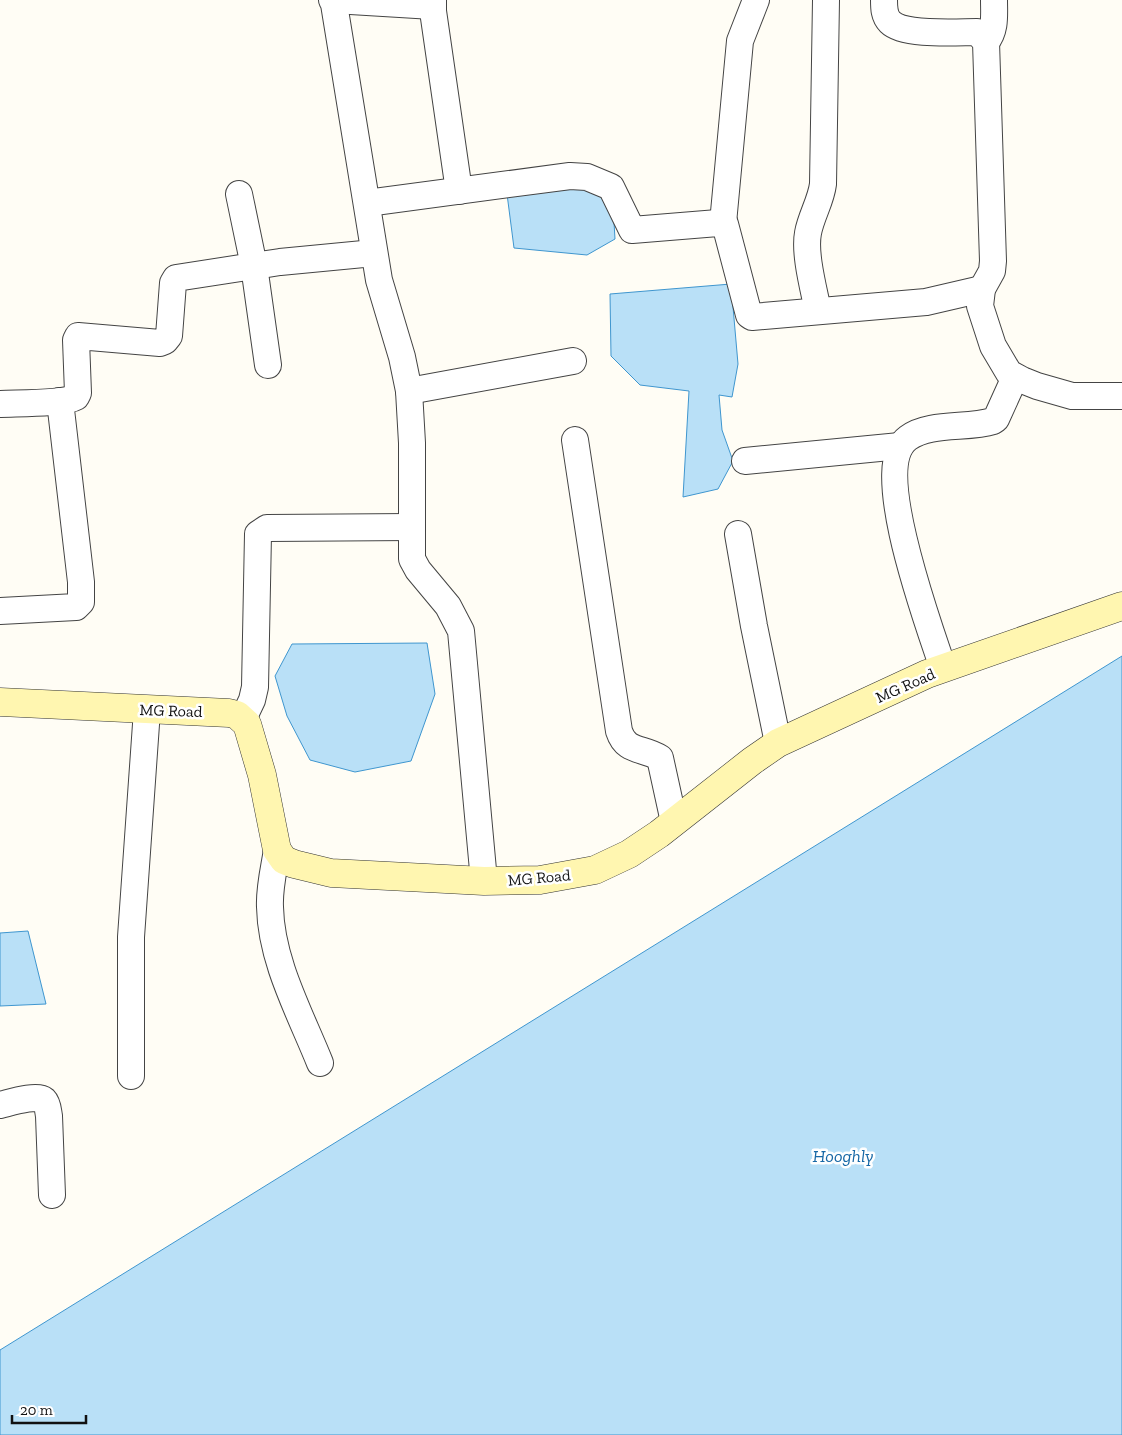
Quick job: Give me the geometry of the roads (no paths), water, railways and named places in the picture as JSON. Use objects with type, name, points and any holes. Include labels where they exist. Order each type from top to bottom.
[{"type":"street","points":[[459,191],[433,3],[333,0],[381,291],[402,357],[409,390],[412,443],[411,555],[414,564],[448,606],[461,632],[484,881]]},
{"type":"street","points":[[756,0],[740,41],[723,223],[726,226],[749,315],[756,317],[926,302],[982,289]]},
{"type":"street","points":[[818,312],[806,244],[808,231],[823,184],[826,0]]},
{"type":"street","points":[[884,0],[885,14],[889,21],[899,27],[916,30],[977,32],[986,42]]},
{"type":"street","points":[[994,0],[994,25],[992,34],[986,42],[993,261],[992,271],[982,289],[980,298],[982,312],[993,346],[1009,373],[1037,386],[1072,396],[1122,396]]},
{"type":"street","points":[[367,203],[584,176],[611,187],[632,230],[723,223]]},
{"type":"street","points":[[239,194],[254,266],[268,365]]},
{"type":"street","points":[[1,401],[60,401],[72,400],[77,396],[76,340],[78,336],[160,343],[165,341],[169,336],[173,283],[176,278],[254,266],[374,253]]},
{"type":"street","points":[[409,390],[573,361]]},
{"type":"street","points":[[943,668],[900,526],[894,474],[895,459],[900,446],[913,434],[924,430],[993,421],[996,419],[1015,376]]},
{"type":"street","points":[[0,611],[76,607],[81,602],[60,401]]},
{"type":"street","points":[[575,440],[622,740],[660,758],[674,822]]},
{"type":"street","points":[[745,461],[900,446]]},
{"type":"street","points":[[320,1063],[274,947],[270,919],[270,895],[278,850],[262,776],[248,724],[243,719],[252,700],[254,687],[258,534],[267,528],[412,527]]},
{"type":"street","points":[[738,534],[754,626],[778,743]]},
{"type":"street","name":"MG Road","points":[[278,850],[284,860],[330,873],[484,881],[540,880],[595,870],[629,854],[778,743],[927,674],[1122,606]]},
{"type":"street","name":"MG Road","points":[[0,702],[229,713],[243,719]]},
{"type":"street","points":[[131,1076],[131,937],[147,710]]},
{"type":"street","points":[[0,1105],[37,1098],[44,1100],[46,1103],[49,1116],[52,1195]]},
{"type":"water","points":[[586,183],[613,206],[615,239],[587,255],[514,248],[507,194]]},
{"type":"water","points":[[731,284],[738,364],[732,397],[719,395],[722,430],[733,461],[718,489],[683,497],[689,391],[640,385],[611,356],[610,294]]},
{"type":"water","points":[[427,643],[435,694],[411,761],[355,772],[310,760],[287,716],[275,676],[292,644]]},
{"type":"water","name":"Hooghly","points":[[1122,656],[1122,1435],[0,1435],[0,1350]]},
{"type":"water","points":[[28,931],[46,1004],[0,1006],[0,933]]}]
